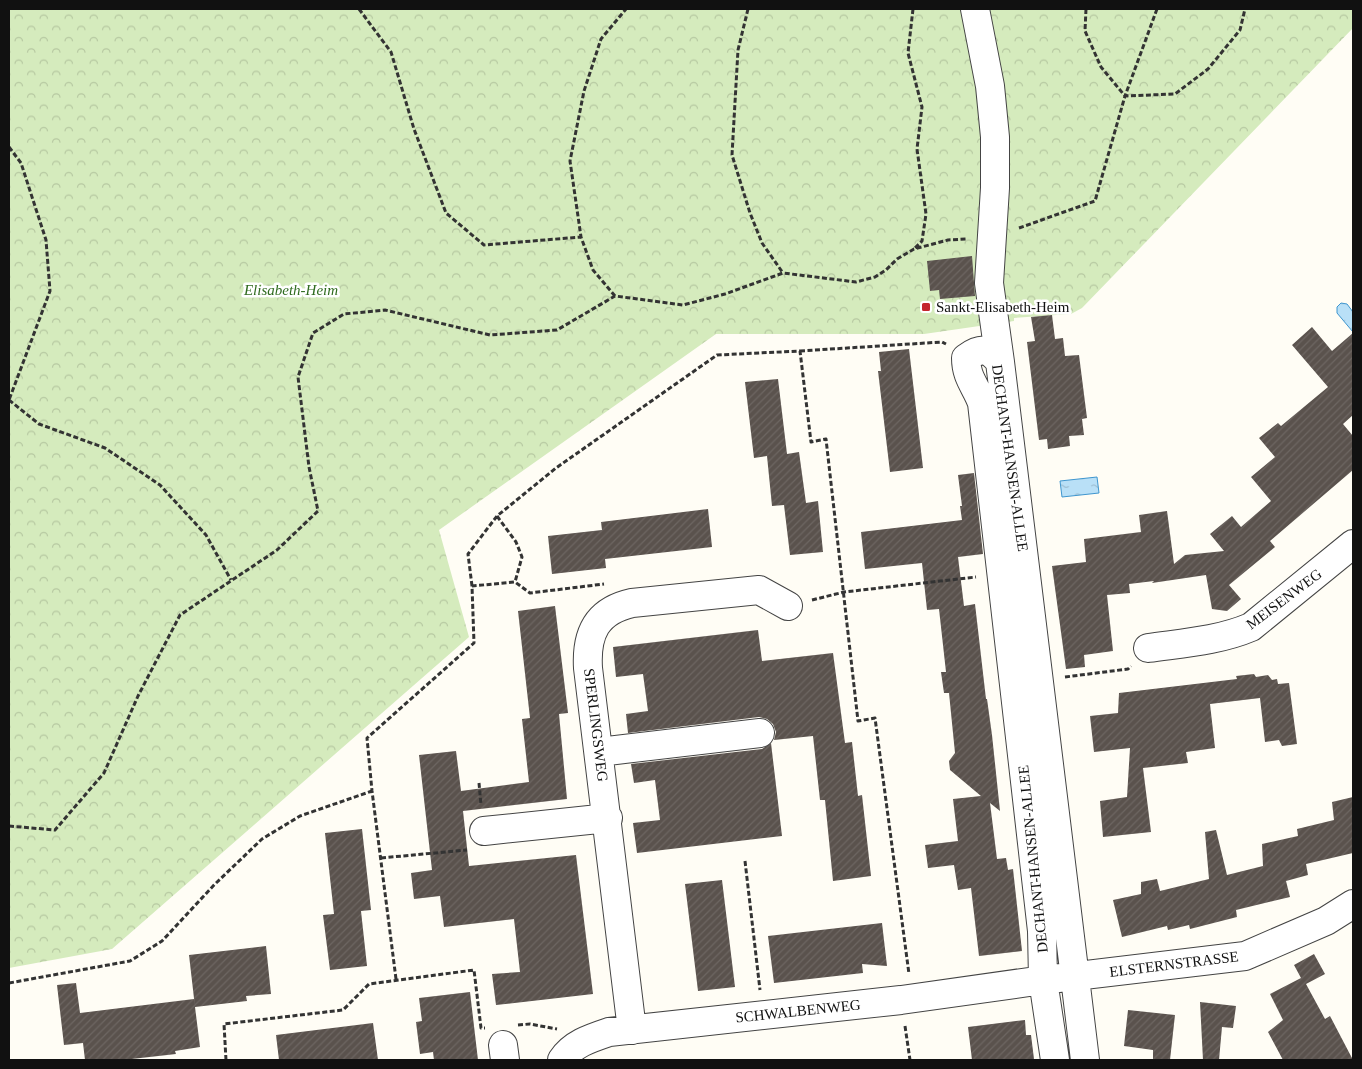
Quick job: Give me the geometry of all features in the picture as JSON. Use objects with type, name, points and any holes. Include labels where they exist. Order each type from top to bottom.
[{"type":"street","points":[[975,9],[990,86],[995,137],[995,188],[989,283],[1000,362]]},
{"type":"street","name":"DECHANT-HANSEN-ALLEE","points":[[1055,1060],[1043,980],[1042,931],[982,403],[966,369],[966,358],[975,352],[986,350],[994,354],[1000,362],[1086,1060]]},
{"type":"street","name":"MEISENWEG","points":[[1148,648],[1209,640],[1233,635],[1251,627],[1353,544]]},
{"type":"street","name":"SPERLINGSWEG","points":[[632,1030],[587,650],[590,637],[596,625],[606,614],[620,606],[632,603],[759,590],[788,606]]},
{"type":"street","points":[[599,752],[760,733]]},
{"type":"street","points":[[484,830],[608,818]]},
{"type":"street","name":"ELSTERNSTRASSE","points":[[1043,980],[1245,956],[1326,921],[1353,904]]},
{"type":"street","name":"SCHWALBENWEG","points":[[562,1060],[565,1055],[586,1040],[609,1032],[907,999],[1043,980]]},
{"type":"path","points":[[359,9],[390,52],[414,129],[446,213],[484,245],[581,236]]},
{"type":"path","points":[[615,296],[593,270],[581,236],[570,162],[584,91],[601,39],[626,9]]},
{"type":"path","points":[[748,9],[738,50],[732,155],[750,213],[762,243],[783,273]]},
{"type":"path","points":[[9,826],[55,830],[104,773],[138,696],[180,615],[277,550],[318,512],[309,467],[298,377],[313,333],[344,314],[385,310],[490,335],[557,330],[615,296],[683,305],[725,294],[783,273],[856,282],[875,278],[897,259],[914,249],[922,241],[926,214],[917,148],[922,107],[908,53],[913,9]]},
{"type":"path","points":[[1086,9],[1085,31],[1101,67],[1125,96]]},
{"type":"path","points":[[914,249],[948,240],[991,238],[1095,201],[1125,96],[1158,9]]},
{"type":"path","points":[[1125,96],[1175,94],[1208,69],[1240,30],[1245,9]]},
{"type":"path","points":[[9,147],[21,163],[46,240],[50,290],[9,400],[39,424],[105,448],[160,485],[206,535],[232,580]]},
{"type":"path","points":[[396,979],[367,738],[474,643],[472,586],[468,554],[497,516],[556,468],[717,355],[942,342],[966,358]]},
{"type":"path","points":[[800,351],[811,442],[826,439],[858,721],[875,718],[907,999],[910,1060]]},
{"type":"path","points":[[497,516],[516,542],[522,557],[515,582]]},
{"type":"path","points":[[788,606],[844,592],[1002,574]]},
{"type":"path","points":[[472,586],[515,582],[530,593],[612,583]]},
{"type":"path","points":[[1039,680],[1128,670],[1148,648]]},
{"type":"path","points":[[381,858],[485,848],[479,784]]},
{"type":"path","points":[[9,983],[130,961],[162,941],[214,885],[262,839],[300,816],[372,790]]},
{"type":"path","points":[[745,861],[762,1015]]},
{"type":"path","points":[[226,1060],[224,1024],[343,1010],[369,984],[474,970],[481,1028],[502,1040],[530,1024],[562,1029]]},
{"type":"green space","name":"Elisabeth-Heim","points":[[9,9],[1353,9],[1353,28],[1082,308],[1071,314],[1014,318],[1014,321],[924,334],[716,334],[439,530],[469,637],[112,949],[9,968]]},
{"type":"water","points":[[1341,303],[1347,304],[1353,312],[1353,332],[1337,313],[1337,307]]},
{"type":"water","points":[[1097,477],[1099,493],[1062,497],[1060,481]]},
{"type":"building","points":[[972,256],[975,296],[940,299],[939,290],[930,291],[927,261]]},
{"type":"building","points":[[1052,315],[1055,339],[1063,338],[1065,356],[1079,355],[1087,418],[1082,419],[1084,435],[1069,436],[1070,446],[1048,449],[1047,439],[1039,440],[1027,342],[1035,341],[1031,317]]},
{"type":"building","points":[[1312,327],[1332,351],[1353,333],[1353,415],[1343,424],[1353,436],[1353,470],[1270,541],[1275,547],[1229,585],[1241,599],[1227,611],[1212,609],[1206,575],[1152,583],[1154,581],[1129,584],[1130,593],[1107,595],[1113,651],[1084,655],[1085,667],[1066,669],[1052,566],[1086,562],[1084,539],[1141,532],[1139,515],[1167,511],[1174,564],[1185,555],[1224,551],[1210,534],[1232,516],[1241,527],[1271,501],[1251,477],[1275,457],[1259,438],[1278,423],[1281,426],[1328,387],[1292,345]]},
{"type":"building","points":[[909,349],[923,468],[890,472],[878,371],[881,371],[879,352]]},
{"type":"building","points":[[778,379],[787,454],[799,452],[806,503],[818,501],[823,552],[790,555],[784,505],[772,506],[767,456],[754,458],[745,382]]},
{"type":"building","points":[[974,473],[983,554],[958,557],[964,606],[975,604],[992,735],[1000,811],[990,803],[997,859],[1006,858],[1008,870],[1013,869],[1022,951],[979,956],[971,888],[958,890],[954,865],[928,868],[925,845],[958,841],[953,799],[981,796],[950,770],[949,761],[955,753],[949,693],[944,693],[941,672],[946,672],[939,609],[927,610],[922,563],[865,569],[861,532],[962,520],[958,475]]},
{"type":"building","points":[[708,509],[712,547],[605,559],[606,568],[552,574],[548,536],[602,530],[601,522]]},
{"type":"building","points":[[555,606],[568,713],[559,714],[567,799],[463,811],[469,866],[576,855],[593,994],[496,1005],[492,974],[520,972],[514,919],[444,927],[440,896],[414,899],[411,873],[432,870],[419,755],[456,751],[461,791],[529,782],[522,719],[530,718],[518,611]]},
{"type":"building","points":[[758,630],[762,661],[833,653],[845,743],[852,742],[858,796],[862,795],[871,876],[833,881],[825,800],[820,800],[813,736],[774,740],[776,732],[773,724],[767,719],[759,717],[628,733],[626,714],[648,711],[643,674],[616,677],[613,647]]},
{"type":"building","points":[[1254,674],[1256,677],[1268,675],[1272,680],[1277,679],[1278,684],[1289,683],[1297,744],[1282,746],[1279,740],[1265,742],[1260,698],[1210,704],[1215,748],[1186,752],[1188,763],[1143,768],[1151,832],[1103,837],[1100,801],[1127,797],[1130,748],[1094,752],[1090,716],[1118,713],[1119,693],[1237,679],[1236,676]]},
{"type":"building","points":[[771,743],[782,836],[637,853],[633,823],[660,820],[655,780],[634,783],[631,764],[762,749]]},
{"type":"building","points":[[1353,797],[1353,853],[1306,864],[1308,875],[1286,881],[1290,897],[1236,910],[1237,917],[1190,929],[1189,925],[1168,930],[1167,926],[1122,937],[1113,900],[1141,894],[1141,882],[1157,879],[1160,891],[1209,879],[1205,832],[1216,830],[1227,875],[1263,866],[1262,844],[1298,836],[1297,829],[1334,820],[1332,802]]},
{"type":"building","points":[[362,829],[371,910],[361,911],[367,966],[330,970],[323,915],[334,914],[325,833]]},
{"type":"building","points":[[722,880],[735,987],[698,991],[685,884]]},
{"type":"building","points":[[882,923],[887,966],[862,964],[863,973],[774,983],[768,936]]},
{"type":"building","points":[[266,946],[271,994],[246,996],[247,1001],[195,1007],[189,955]]},
{"type":"building","points":[[1314,954],[1325,974],[1306,984],[1325,1019],[1330,1016],[1353,1060],[1283,1060],[1268,1032],[1283,1020],[1270,994],[1301,978],[1294,965]]},
{"type":"building","points":[[76,983],[80,1013],[194,999],[200,1047],[175,1051],[176,1054],[123,1060],[85,1060],[83,1043],[64,1045],[57,985]]},
{"type":"building","points":[[470,992],[478,1060],[434,1060],[433,1052],[420,1054],[416,1022],[422,1021],[419,998]]},
{"type":"building","points":[[1200,1002],[1236,1006],[1233,1028],[1222,1027],[1219,1060],[1203,1060]]},
{"type":"building","points":[[1128,1010],[1175,1015],[1170,1060],[1153,1060],[1153,1050],[1124,1046]]},
{"type":"building","points":[[1025,1020],[1026,1035],[1031,1035],[1034,1059],[972,1060],[968,1027]]},
{"type":"building","points":[[373,1023],[378,1060],[279,1060],[276,1035]]},
{"type":"place","name":"Sankt-Elisabeth-Heim","points":[[926,307]]}]
